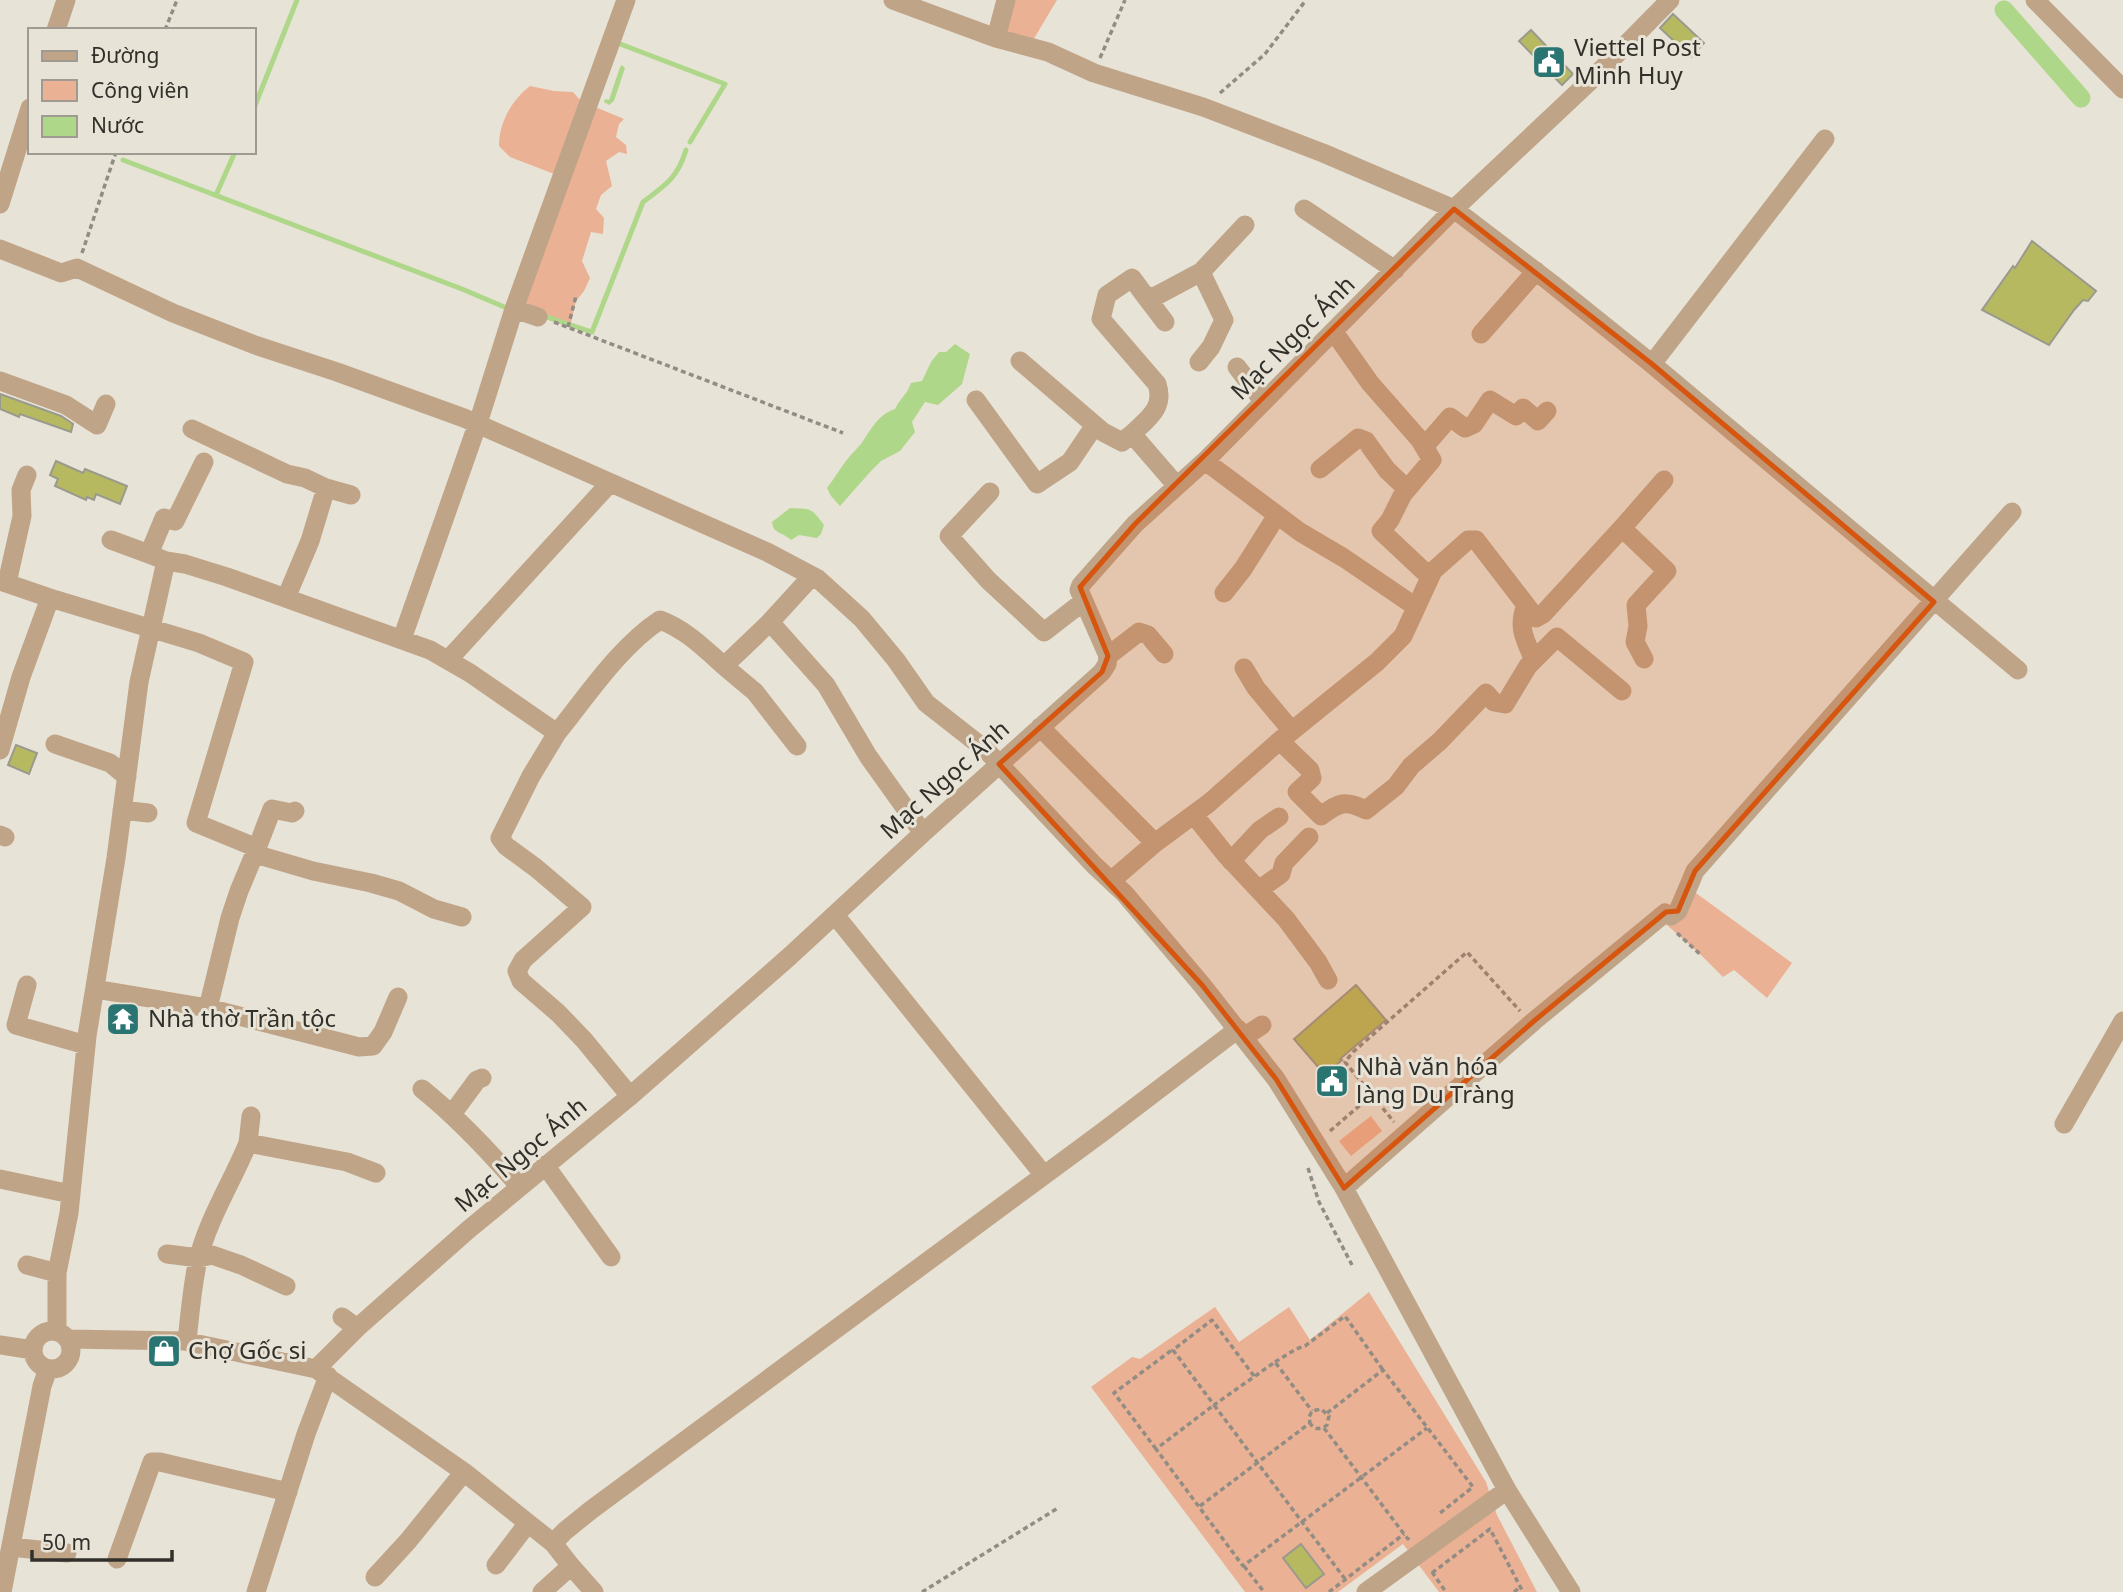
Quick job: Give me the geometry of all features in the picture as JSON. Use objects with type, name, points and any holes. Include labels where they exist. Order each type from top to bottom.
[{"type":"street","points":[[57,28],[66,0]]},
{"type":"street","points":[[402,639],[514,309],[626,0]]},
{"type":"street","points":[[893,0],[996,38],[1048,52],[1094,72],[1203,107],[1323,153],[1454,209],[1652,364],[2018,670]]},
{"type":"street","points":[[996,38],[1006,0]]},
{"type":"street","name":"Mạc Ngọc Ánh","points":[[1084,601],[1079,590],[1082,585],[1135,524],[1205,461],[1454,209],[1590,81],[1670,0]]},
{"type":"street","points":[[2035,0],[2123,89]]},
{"type":"street","points":[[0,204],[28,114]]},
{"type":"street","points":[[1652,364],[1825,139]]},
{"type":"street","points":[[1304,209],[1395,270]]},
{"type":"street","points":[[1146,297],[1156,296],[1201,272],[1245,225]]},
{"type":"street","points":[[0,249],[61,274],[77,268],[173,313],[255,345],[477,424],[767,552],[818,579],[862,619],[896,660],[926,703],[986,750],[1146,918],[1241,1033],[1294,1105],[1344,1188],[1507,1490],[1572,1592]]},
{"type":"street","points":[[1481,334],[1536,271]]},
{"type":"street","points":[[1199,362],[1211,347],[1224,320],[1201,272]]},
{"type":"street","points":[[1020,360],[1103,432],[1122,442],[1159,405],[1160,394],[1157,384],[1101,319],[1107,295],[1132,278],[1165,322]]},
{"type":"street","points":[[514,309],[538,317]]},
{"type":"street","points":[[1334,332],[1370,383],[1432,460],[1407,489],[1381,531],[1430,577]]},
{"type":"street","points":[[1237,367],[1263,401]]},
{"type":"street","points":[[0,381],[66,405],[97,425],[106,404]]},
{"type":"street","points":[[976,400],[1037,484],[1070,462],[1095,425]]},
{"type":"street","points":[[1424,447],[1450,417],[1465,428],[1474,424],[1490,401],[1516,416],[1523,408],[1538,421],[1547,411]]},
{"type":"street","points":[[192,429],[287,474],[351,495]]},
{"type":"street","points":[[1132,434],[1177,486]]},
{"type":"street","points":[[1320,469],[1358,438],[1366,441],[1387,470],[1407,489]]},
{"type":"street","points":[[1205,461],[1277,515],[1416,607]]},
{"type":"street","points":[[204,462],[175,521],[164,518],[157,557],[151,629],[139,682],[122,810],[110,947],[95,989],[86,1045],[71,1194],[57,1273],[62,1335],[71,1349],[68,1360],[60,1368],[48,1369],[37,1362],[33,1350],[37,1339],[46,1332],[62,1335],[187,1341],[322,1373],[464,1472],[528,1523],[553,1544],[594,1592]]},
{"type":"street","points":[[27,475],[21,490],[22,516],[4,582],[199,643],[244,662],[197,823],[256,851],[313,871],[399,891],[434,909],[462,918]]},
{"type":"street","points":[[1111,881],[1377,662],[1403,636],[1433,571],[1468,540],[1476,540],[1536,618],[1544,614],[1664,480]]},
{"type":"street","points":[[448,660],[609,484]]},
{"type":"street","points":[[286,598],[310,541],[326,488]]},
{"type":"street","points":[[990,492],[949,536],[988,580],[1044,632],[1084,601],[1108,656]]},
{"type":"street","points":[[1344,1188],[1534,1021],[1665,913],[1671,916],[1678,911],[1695,871],[2012,512]]},
{"type":"street","points":[[1224,593],[1243,569],[1277,515]]},
{"type":"street","points":[[1622,528],[1667,572],[1636,605],[1638,626],[1635,642],[1644,659]]},
{"type":"street","points":[[111,540],[286,598],[430,650],[470,673],[557,733]]},
{"type":"street","points":[[724,666],[770,622],[812,576]]},
{"type":"street","points":[[0,750],[21,677],[50,598]]},
{"type":"street","points":[[1526,605],[1521,617],[1523,637],[1534,660]]},
{"type":"street","points":[[630,1096],[584,1040],[521,981],[517,971],[523,960],[582,907],[506,846],[500,838],[531,776],[557,733],[616,660],[648,628],[660,620],[686,633],[755,692],[797,746]]},
{"type":"street","points":[[770,622],[826,685],[868,756],[923,833]]},
{"type":"street","name":"Mạc Ngọc Ánh","points":[[322,1373],[349,1322],[630,1096],[835,915],[1102,672],[1108,656],[1139,632],[1148,635],[1164,654]]},
{"type":"street","points":[[1244,668],[1310,770],[1312,778],[1297,792],[1321,816],[1335,806],[1345,803],[1366,810],[1377,794],[1396,786],[1411,766],[1440,741],[1486,693],[1494,702],[1505,704],[1528,666],[1557,637],[1622,691]]},
{"type":"street","points":[[1040,727],[1155,843]]},
{"type":"street","points":[[55,744],[110,763],[127,777]]},
{"type":"street","points":[[208,1008],[230,918],[272,809],[292,813],[295,811]]},
{"type":"street","points":[[122,810],[148,813]]},
{"type":"street","points":[[1194,815],[1231,861],[1286,919],[1328,980]]},
{"type":"street","points":[[1231,861],[1260,830],[1279,817]]},
{"type":"street","points":[[1260,889],[1281,874],[1284,863],[1309,837]]},
{"type":"street","points":[[835,915],[1043,1174]]},
{"type":"street","points":[[27,985],[16,1025],[86,1045]]},
{"type":"street","points":[[95,989],[208,1008],[359,1047],[373,1046],[383,1032],[398,997]]},
{"type":"street","points":[[2064,1124],[2123,1021]]},
{"type":"street","points":[[553,1544],[591,1510],[1043,1174],[1241,1033],[1262,1026]]},
{"type":"street","points":[[452,1114],[477,1080],[482,1078]]},
{"type":"street","points":[[422,1089],[452,1114],[520,1187]]},
{"type":"street","points":[[187,1341],[199,1258],[216,1212],[248,1143],[251,1116]]},
{"type":"street","points":[[248,1143],[347,1162],[376,1173]]},
{"type":"street","points":[[545,1165],[611,1258]]},
{"type":"street","points":[[0,1178],[71,1194]]},
{"type":"street","points":[[167,1254],[199,1258],[212,1255],[286,1286]]},
{"type":"street","points":[[27,1265],[57,1273]]},
{"type":"street","points":[[0,1345],[33,1350]]},
{"type":"street","points":[[2,1592],[42,1386],[48,1369]]},
{"type":"street","points":[[256,1592],[306,1434],[322,1373]]},
{"type":"street","points":[[117,1559],[152,1462],[288,1492]]},
{"type":"street","points":[[374,1577],[408,1541],[464,1472]]},
{"type":"street","points":[[1366,1592],[1507,1490]]},
{"type":"street","points":[[496,1565],[528,1523]]},
{"type":"street","points":[[11,1547],[66,1553]]},
{"type":"street","points":[[542,1592],[571,1566]]},
{"type":"path","points":[[166,28],[177,0]]},
{"type":"path","points":[[1094,72],[1125,0]]},
{"type":"path","points":[[1203,107],[1265,54],[1306,0]]},
{"type":"path","points":[[77,268],[116,154]]},
{"type":"path","points":[[576,296],[569,326],[843,433]]},
{"type":"path","points":[[1659,918],[1701,955]]},
{"type":"path","points":[[1394,1129],[1397,1126],[1345,1062],[1467,952],[1525,1017]]},
{"type":"path","points":[[1316,1142],[1372,1095]]},
{"type":"path","points":[[1306,1162],[1319,1202],[1352,1265]]},
{"type":"path","points":[[1156,1449],[1254,1376],[1296,1349],[1306,1346],[1345,1316],[1473,1487],[1440,1513]]},
{"type":"path","points":[[1254,1376],[1212,1320],[1115,1393],[1264,1592]]},
{"type":"path","points":[[1173,1350],[1345,1579]]},
{"type":"path","points":[[1275,1362],[1312,1411]]},
{"type":"path","points":[[1327,1413],[1383,1370]]},
{"type":"path","points":[[1318,1409],[1327,1413],[1329,1419],[1324,1428],[1314,1428],[1310,1423],[1312,1411],[1318,1409]]},
{"type":"path","points":[[1199,1507],[1310,1423]]},
{"type":"path","points":[[1324,1428],[1408,1539],[1418,1530]]},
{"type":"path","points":[[1243,1566],[1427,1428]]},
{"type":"path","points":[[922,1592],[1058,1508]]},
{"type":"path","points":[[1432,1573],[1490,1529],[1523,1592]]},
{"type":"path","points":[[1329,1592],[1404,1534]]},
{"type":"path","points":[[1418,1553],[1446,1592]]},
{"type":"path","points":[[1514,1592],[1520,1587]]},
{"type":"highlighted area","points":[[1454,209],[1652,364],[1934,602],[1695,871],[1678,911],[1666,912],[1534,1021],[1344,1188],[1276,1079],[1202,985],[999,764],[1102,672],[1108,656],[1080,587],[1135,524]]},
{"type":"green space","points":[[1006,0],[1057,0],[1029,47],[996,38]]},
{"type":"green space","points":[[530,86],[573,92],[581,101],[624,119],[619,124],[616,137],[626,145],[627,154],[619,152],[606,161],[612,186],[601,195],[596,209],[604,218],[603,234],[591,232],[582,261],[590,278],[576,301],[570,327],[514,309],[562,177],[510,157],[499,146],[501,128],[508,112]]},
{"type":"green space","points":[[1689,888],[1792,963],[1767,998],[1734,970],[1723,977],[1659,918]]},
{"type":"green space","points":[[1371,1116],[1382,1131],[1351,1156],[1339,1141]]},
{"type":"green space","points":[[1369,1292],[1486,1482],[1497,1515],[1537,1592],[1439,1592],[1403,1544],[1338,1592],[1245,1592],[1091,1387],[1132,1357],[1140,1359],[1215,1307],[1239,1342],[1289,1307],[1310,1340]]},
{"type":"water","points":[[622,65],[625,68],[614,101],[609,105],[604,102],[605,99],[609,100]]},
{"type":"water","points":[[955,344],[970,354],[962,384],[938,405],[925,402],[912,422],[915,432],[900,451],[881,461],[840,506],[827,488],[841,468],[879,419],[895,409],[911,383],[922,381],[939,352],[946,352]]},
{"type":"water","points":[[790,508],[813,512],[824,525],[821,534],[817,538],[799,535],[791,540],[776,531],[772,522]]},
{"type":"building","points":[[1673,14],[1704,43],[1691,57],[1660,28]]},
{"type":"building","points":[[1531,30],[1573,74],[1562,85],[1519,41]]},
{"type":"building","points":[[2032,241],[2096,291],[2088,301],[2083,300],[2074,310],[2049,345],[1982,310]]},
{"type":"building","points":[[0,394],[61,416],[73,424],[71,432],[0,409]]},
{"type":"building","points":[[56,461],[83,473],[85,469],[127,486],[120,504],[96,494],[94,500],[87,497],[86,500],[55,486],[58,479],[50,475]]},
{"type":"building","points":[[16,745],[37,753],[29,774],[8,765]]},
{"type":"building","points":[[1356,985],[1386,1020],[1325,1075],[1294,1039]]},
{"type":"building","points":[[118,1005],[132,1008],[130,1022],[116,1020]]},
{"type":"building","points":[[1301,1544],[1324,1574],[1306,1588],[1283,1558]]},
{"type":"waterway","points":[[256,103],[297,0]]},
{"type":"waterway","points":[[2004,10],[2081,98]]},
{"type":"waterway","points":[[615,42],[725,84],[690,142]]},
{"type":"waterway","points":[[541,315],[592,332],[643,202],[670,180],[686,150]]},
{"type":"waterway","points":[[216,195],[234,154]]},
{"type":"waterway","points":[[123,160],[509,309]]},
{"type":"place","name":"Viettel Post Minh Huy","points":[[1549,62]]},
{"type":"place","name":"Nhà thờ Trần tộc","points":[[123,1019]]},
{"type":"place","name":"Nhà văn hóa làng Du Tràng","points":[[1332,1081]]},
{"type":"place","name":"Chợ Gốc si","points":[[164,1351]]}]
